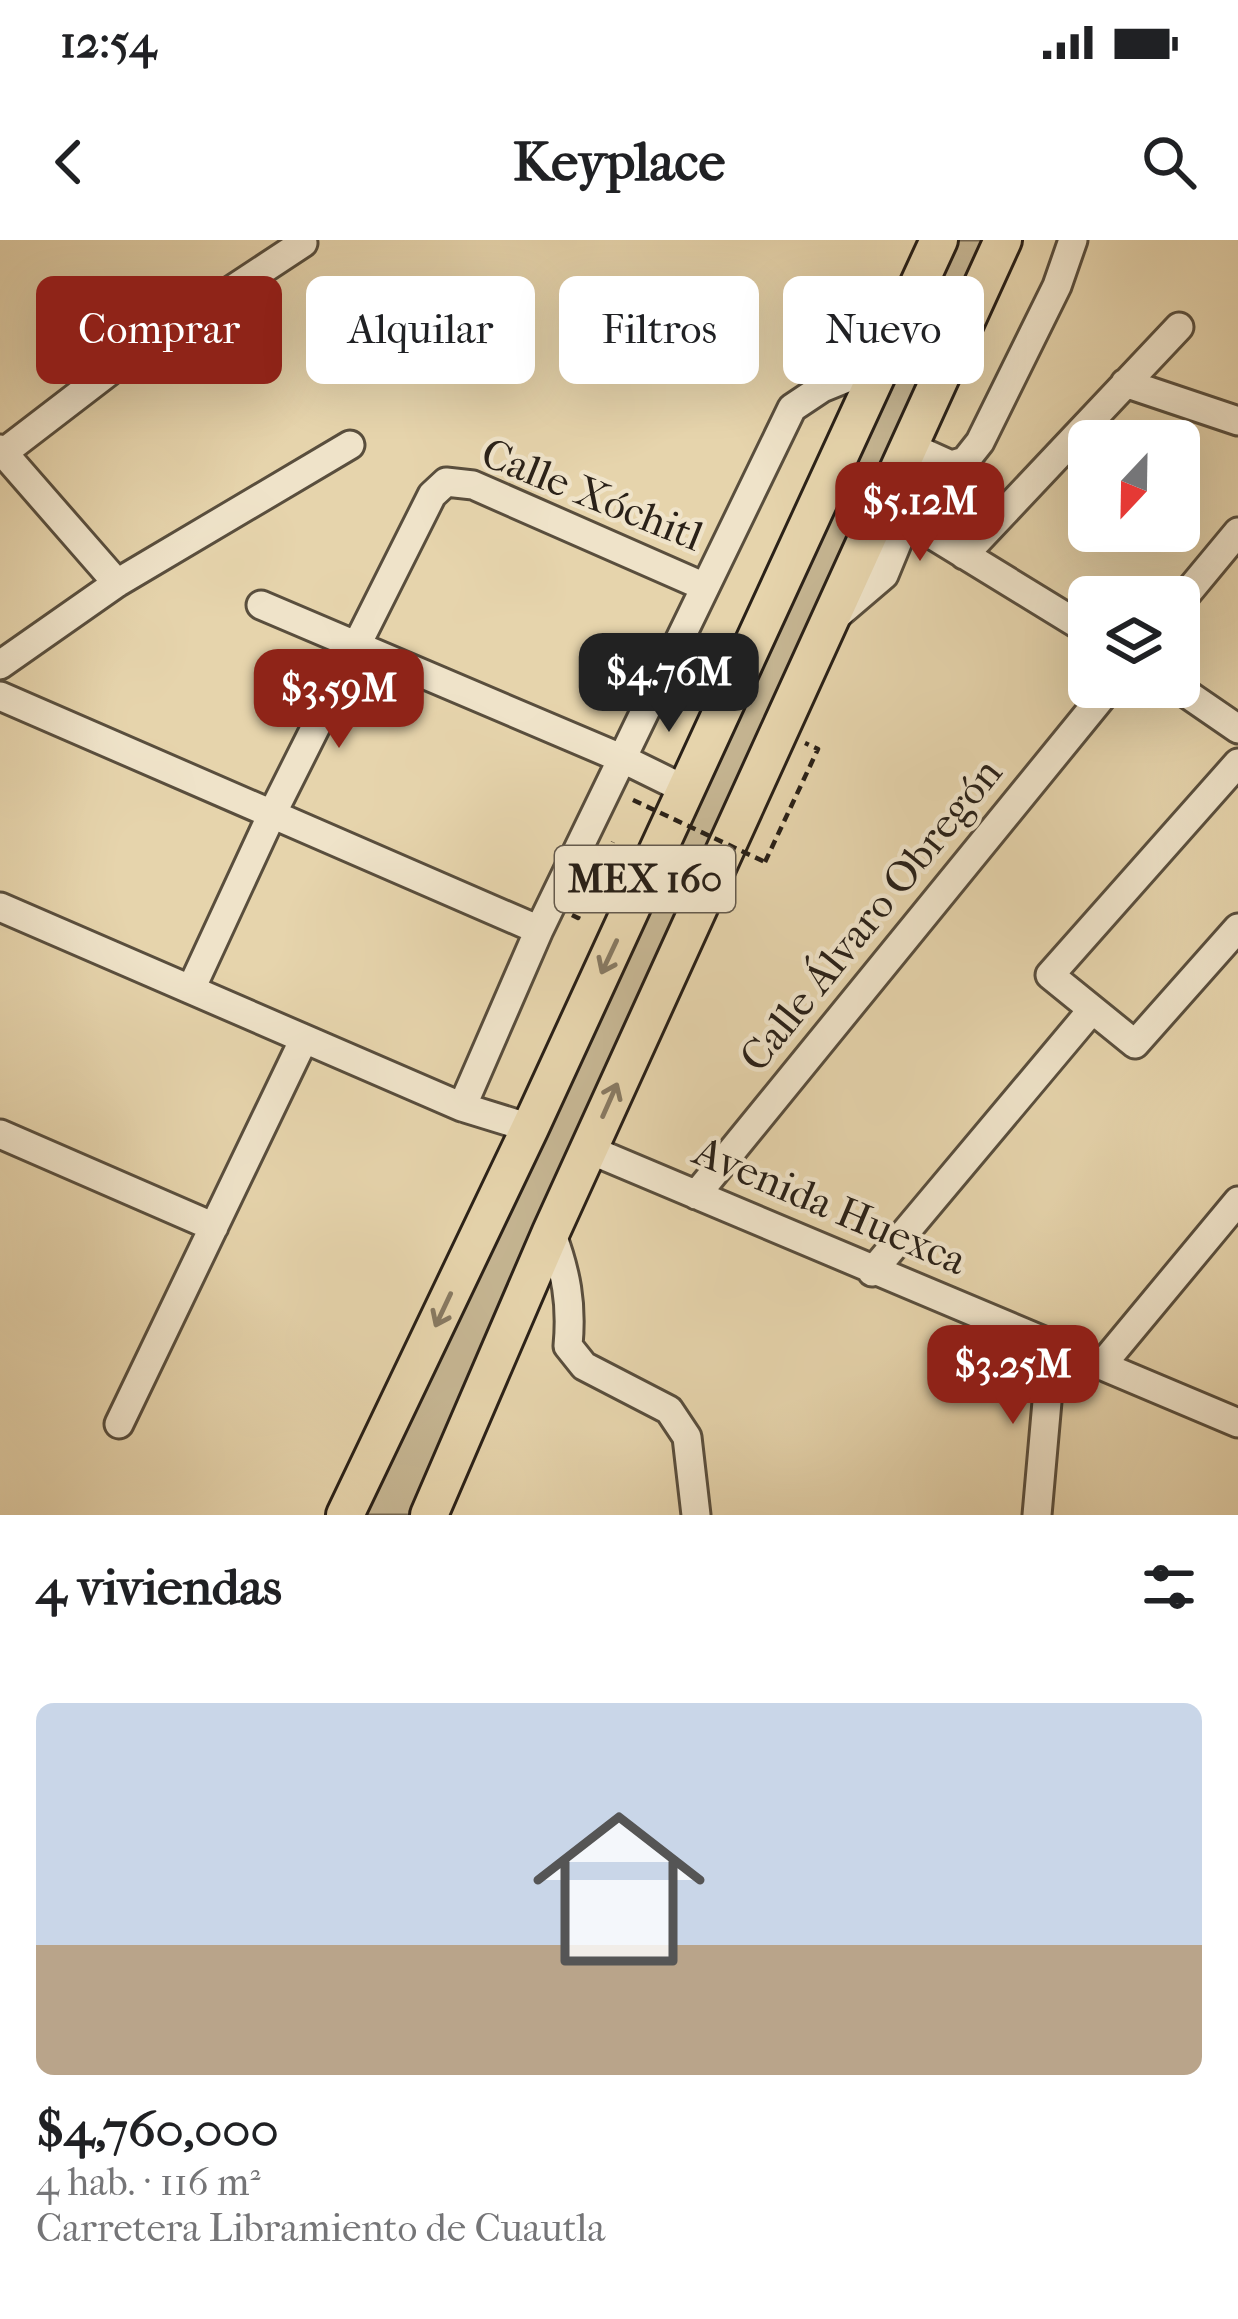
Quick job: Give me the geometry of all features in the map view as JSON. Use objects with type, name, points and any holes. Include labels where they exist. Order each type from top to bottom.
[{"type":"highway","name":"MEX 160","points":[[922,276],[939,240]]},
{"type":"highway","name":"MEX 160","points":[[429,1515],[550,1232],[1003,240]]},
{"type":"highway","name":"MEX 160","points":[[345,1515],[530,1128],[872,384]]},
{"type":"street","points":[[909,451],[951,465],[965,461],[980,442],[1058,286],[1073,240]]},
{"type":"street","points":[[117,583],[2,451],[116,367],[303,243]]},
{"type":"street","points":[[964,554],[1178,327]]},
{"type":"street","points":[[1125,383],[1238,422]]},
{"type":"street","points":[[462,1107],[539,930],[792,408],[832,384]]},
{"type":"street","points":[[0,665],[117,583],[350,445]]},
{"type":"street","points":[[833,619],[884,575],[924,478],[909,451]]},
{"type":"street","name":"Calle Xóchitl","points":[[356,645],[431,495],[446,482],[473,485],[706,587]]},
{"type":"street","points":[[908,520],[1068,618]]},
{"type":"street","points":[[1200,578],[1238,532]]},
{"type":"street","points":[[261,605],[686,790]]},
{"type":"street","points":[[190,989],[356,645]]},
{"type":"street","points":[[0,696],[539,930]]},
{"type":"street","points":[[1200,703],[1238,729]]},
{"type":"street","name":"Calle Álvaro Obregón","points":[[696,1195],[1093,708]]},
{"type":"street","points":[[1238,763],[1050,975],[1135,1044],[1238,928]]},
{"type":"street","points":[[0,907],[462,1107],[530,1128]]},
{"type":"street","points":[[872,1272],[1091,1011]]},
{"type":"street","points":[[119,1424],[304,1039]]},
{"type":"street","points":[[0,1134],[214,1226]]},
{"type":"street","name":"Avenida Huexca","points":[[588,1149],[1238,1423]]},
{"type":"street","points":[[1101,1366],[1238,1201]]},
{"type":"street","points":[[550,1232],[567,1276],[572,1312],[568,1346],[584,1366],[669,1410],[687,1437],[696,1515]]},
{"type":"street","points":[[1037,1515],[1052,1345]]},
{"type":"path","points":[[632,800],[765,862]]},
{"type":"shaded area","points":[[939,240],[1003,240],[984,282],[984,276],[922,276]]},
{"type":"shaded area","points":[[872,384],[938,384],[431,1515],[345,1515]]}]
